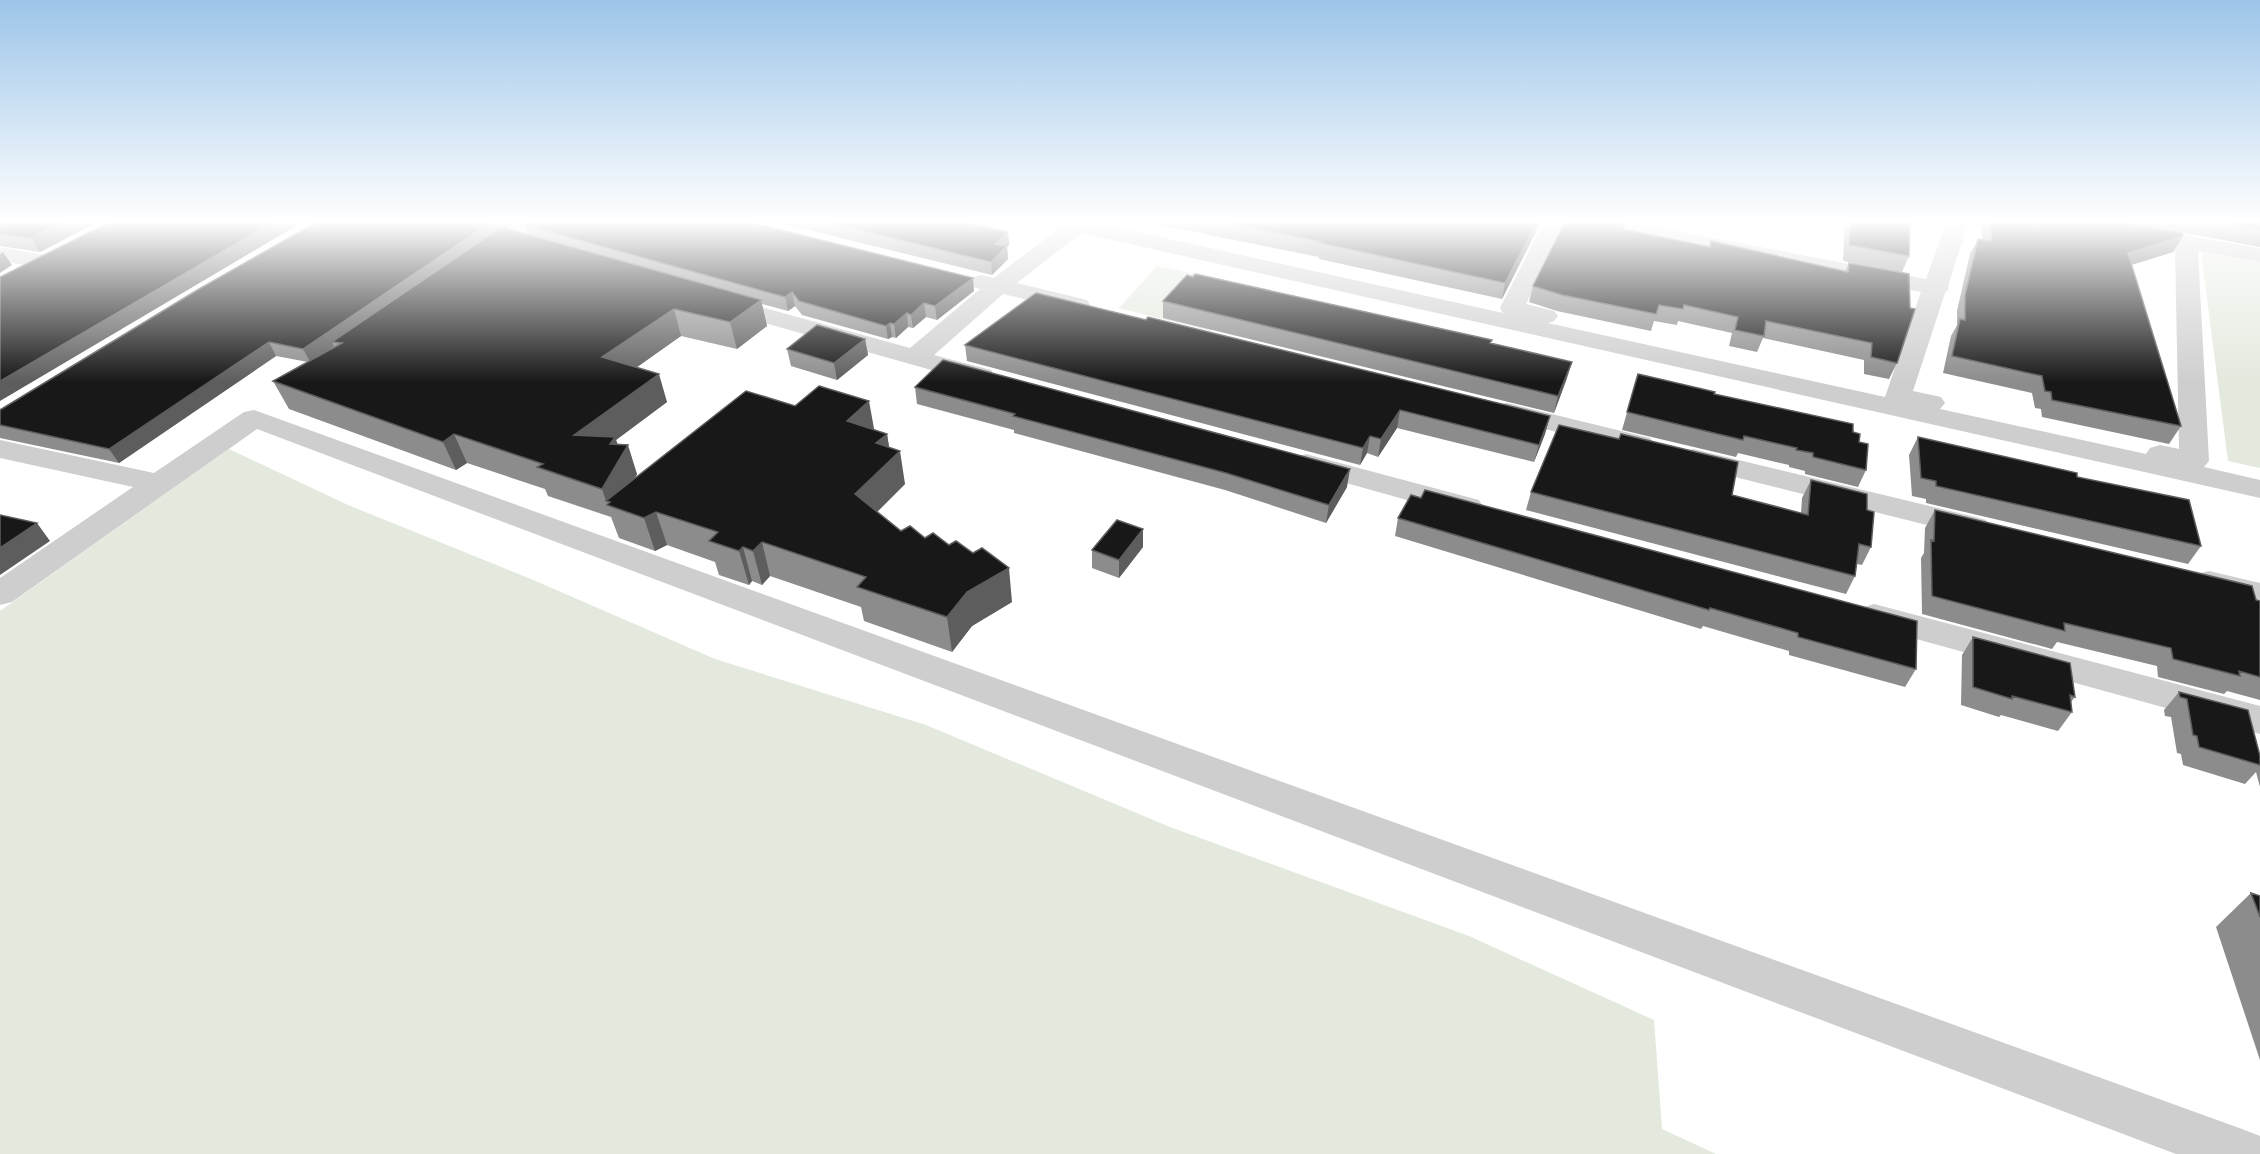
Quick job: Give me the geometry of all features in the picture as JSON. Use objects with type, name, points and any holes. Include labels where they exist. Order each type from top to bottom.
[{"type":"street","points":[[11,278],[19,274]]},
{"type":"street","points":[[915,358],[1012,274]]},
{"type":"street","points":[[1303,274],[2260,489]]},
{"type":"street","points":[[1529,274],[1512,308],[2194,461],[2187,274]]},
{"type":"street","points":[[1864,274],[1937,288]]},
{"type":"street","points":[[1898,396],[1942,274]]},
{"type":"street","points":[[953,275],[1101,311]]},
{"type":"street","points":[[700,297],[1007,383]]},
{"type":"street","points":[[1480,404],[1995,532]]},
{"type":"street","points":[[0,594],[268,409],[2242,1154]]},
{"type":"street","points":[[0,449],[159,483]]},
{"type":"street","points":[[1282,457],[1499,516]]},
{"type":"street","points":[[2179,575],[2260,594]]},
{"type":"street","points":[[1843,608],[2260,720]]},
{"type":"shaded area","points":[[1150,274],[1195,274],[1243,284],[1211,331],[1119,308]]},
{"type":"shaded area","points":[[2204,274],[2260,274],[2260,468],[2228,461]]},
{"type":"shaded area","points":[[229,449],[348,505],[531,579],[715,659],[926,725],[1170,827],[1469,936],[1654,1020],[1662,1129],[1716,1154],[0,1154],[0,611]]},
{"type":"building","points":[[6,274],[184,274],[0,381],[0,277]]},
{"type":"building","points":[[226,274],[414,274],[303,349],[269,342],[109,449],[0,425],[0,410]]},
{"type":"building","points":[[432,274],[668,274],[761,300],[730,322],[674,309],[602,357],[659,374],[574,435],[615,437],[610,444],[628,445],[602,489],[537,467],[543,464],[454,434],[443,442],[273,381],[342,343],[332,342]]},
{"type":"building","points":[[701,274],[956,274],[973,278],[935,306],[924,303],[911,315],[907,313],[894,324],[890,323],[886,326],[799,301],[792,292],[785,297]]},
{"type":"building","points":[[1195,274],[1492,340],[1490,343],[1572,362],[1558,396],[1163,301],[1187,275],[1193,277]]},
{"type":"building","points":[[1463,274],[1510,274],[1505,283]]},
{"type":"building","points":[[1539,274],[1908,274],[1910,308],[1915,309],[1897,363],[1871,357],[1872,343],[1766,321],[1764,336],[1735,330],[1738,317],[1684,305],[1683,309],[1659,305],[1656,314],[1562,295],[1533,286]]},
{"type":"building","points":[[1970,274],[2134,274],[2181,426],[2052,400],[2051,392],[2045,391],[2042,376],[1952,356],[1960,319],[1965,320],[1965,295]]},
{"type":"building","points":[[1036,293],[1146,320],[1148,317],[1550,416],[1539,445],[1400,410],[1381,439],[1370,436],[1363,448],[965,345]]},
{"type":"building","points":[[817,325],[865,339],[834,363],[787,349]]},
{"type":"building","points":[[943,360],[1350,469],[1329,505],[1226,473],[1013,416],[1015,414],[915,387]]},
{"type":"building","points":[[1638,374],[1715,392],[1714,394],[1853,424],[1853,432],[1860,434],[1859,442],[1868,444],[1866,470],[1813,457],[1813,453],[1796,450],[1797,448],[1744,436],[1743,440],[1627,412]]},
{"type":"building","points":[[819,386],[869,401],[847,421],[887,434],[876,443],[900,451],[855,494],[901,531],[910,526],[925,538],[933,533],[949,545],[956,541],[973,553],[982,548],[1009,568],[967,592],[947,617],[857,587],[866,577],[762,542],[753,551],[743,547],[739,551],[709,541],[718,532],[656,512],[644,518],[607,505],[610,502],[606,501],[746,391],[795,406]]},
{"type":"building","points":[[1559,425],[1619,439],[1621,434],[1738,462],[1732,495],[1808,515],[1811,480],[1867,494],[1867,510],[1874,512],[1871,547],[1859,544],[1855,576],[1531,492]]},
{"type":"building","points":[[1918,437],[2077,473],[2077,477],[2189,500],[2201,546],[1936,486],[1936,481],[1921,478]]},
{"type":"building","points":[[1425,490],[1917,621],[1916,669],[1798,637],[1798,633],[1710,608],[1709,610],[1398,518],[1411,495],[1421,498]]},
{"type":"building","points":[[1935,510],[2252,586],[2256,600],[2260,601],[2260,677],[2239,671],[2240,676],[2173,659],[2171,648],[2064,623],[2065,631],[1932,596],[1931,540],[1934,541]]},
{"type":"building","points":[[0,515],[37,523],[0,548]]},
{"type":"building","points":[[1117,520],[1143,529],[1119,560],[1092,550]]},
{"type":"building","points":[[1973,637],[2070,663],[2075,697],[2070,695],[2072,712],[2012,696],[2012,699],[1973,687]]},
{"type":"building","points":[[2179,692],[2248,710],[2260,756],[2260,765],[2199,747],[2197,736],[2193,735],[2187,699],[2180,697]]},
{"type":"building","points":[[2251,893],[2260,896],[2260,917]]}]
